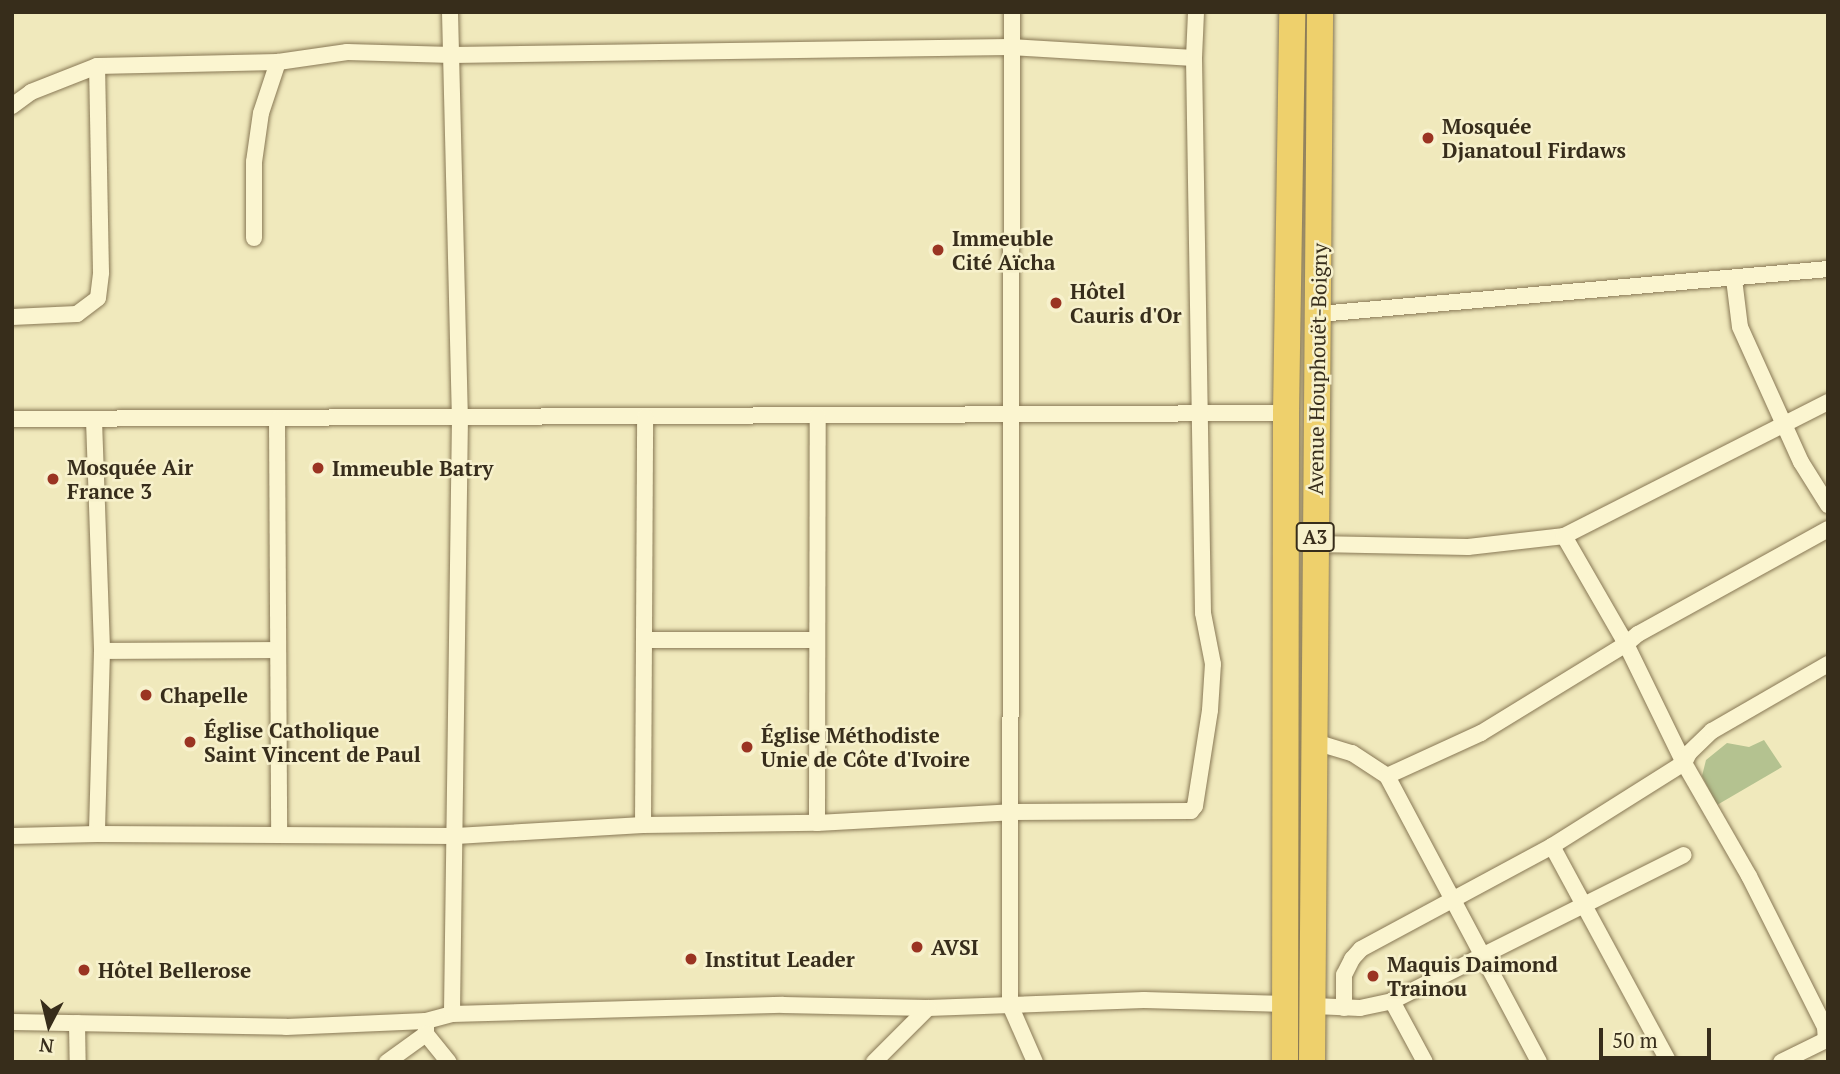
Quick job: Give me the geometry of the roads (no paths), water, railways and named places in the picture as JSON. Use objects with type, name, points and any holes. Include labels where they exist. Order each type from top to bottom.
[{"type":"highway","name":"Avenue Houphouët-Boigny","points":[[1286,1062],[1286,413],[1292,12]]},
{"type":"highway","name":"Avenue Houphouët-Boigny","points":[[1312,1062],[1320,12]]},
{"type":"street","points":[[450,12],[460,416],[452,1014]]},
{"type":"street","points":[[1012,12],[1010,1005],[1035,1062]]},
{"type":"street","points":[[12,836],[456,836],[643,825],[817,823],[1011,812],[1182,813],[1195,806],[1210,710],[1213,664],[1203,613],[1194,58],[1196,12]]},
{"type":"street","points":[[12,106],[32,92],[97,66],[278,62],[347,52],[452,55],[1010,47],[1194,58]]},
{"type":"street","points":[[254,238],[254,162],[261,113],[278,62]]},
{"type":"street","points":[[12,317],[77,314],[98,298],[101,272],[97,66]]},
{"type":"street","points":[[1319,314],[1828,269]]},
{"type":"street","points":[[1734,279],[1740,327],[1801,461],[1828,505]]},
{"type":"street","points":[[1315,544],[1468,547],[1564,536],[1828,402]]},
{"type":"street","points":[[12,419],[94,421],[460,416],[1286,413]]},
{"type":"street","points":[[817,416],[817,823]]},
{"type":"street","points":[[643,825],[645,417]]},
{"type":"street","points":[[277,419],[276,650],[279,834]]},
{"type":"street","points":[[94,421],[102,651],[97,834]]},
{"type":"street","points":[[1387,776],[1481,733],[1638,634],[1828,529]]},
{"type":"street","points":[[1564,536],[1626,644],[1684,763],[1749,876],[1828,1032],[1822,1043],[1781,1062]]},
{"type":"street","points":[[644,640],[817,640]]},
{"type":"street","points":[[102,651],[276,650]]},
{"type":"street","points":[[1344,1007],[1344,975],[1361,949],[1552,846],[1684,763],[1689,753],[1712,731],[1828,664]]},
{"type":"street","points":[[1315,742],[1352,753],[1387,776],[1539,1062]]},
{"type":"street","points":[[1552,846],[1669,1062]]},
{"type":"street","points":[[1314,1006],[1374,1006],[1392,1001],[1684,855]]},
{"type":"street","points":[[387,1062],[426,1028],[452,1014],[783,1005],[928,1008],[1144,1000],[1286,1004]]},
{"type":"street","points":[[1392,1001],[1425,1062]]},
{"type":"street","points":[[874,1062],[928,1008]]},
{"type":"street","points":[[12,1023],[426,1028]]},
{"type":"street","points":[[77,1023],[78,1062]]},
{"type":"street","points":[[426,1028],[449,1062]]},
{"type":"place","name":"Mosquée Djanatoul Firdaws","points":[[1428,138]]},
{"type":"place","name":"Immeuble Cité Aïcha","points":[[938,250]]},
{"type":"place","name":"Hôtel Cauris d'Or","points":[[1056,303]]},
{"type":"place","name":"Immeuble Batry","points":[[318,468]]},
{"type":"place","name":"Mosquée Air France 3","points":[[53,479]]},
{"type":"place","name":"Chapelle","points":[[146,695]]},
{"type":"place","name":"Église Catholique Saint Vincent de Paul","points":[[190,742]]},
{"type":"place","name":"Église Méthodiste Unie de Côte d'Ivoire","points":[[747,747]]},
{"type":"place","name":"AVSI","points":[[917,947]]},
{"type":"place","name":"Institut Leader","points":[[691,959]]},
{"type":"place","name":"Hôtel Bellerose","points":[[84,970]]},
{"type":"place","name":"Maquis Daimond Trainou","points":[[1373,976]]}]
